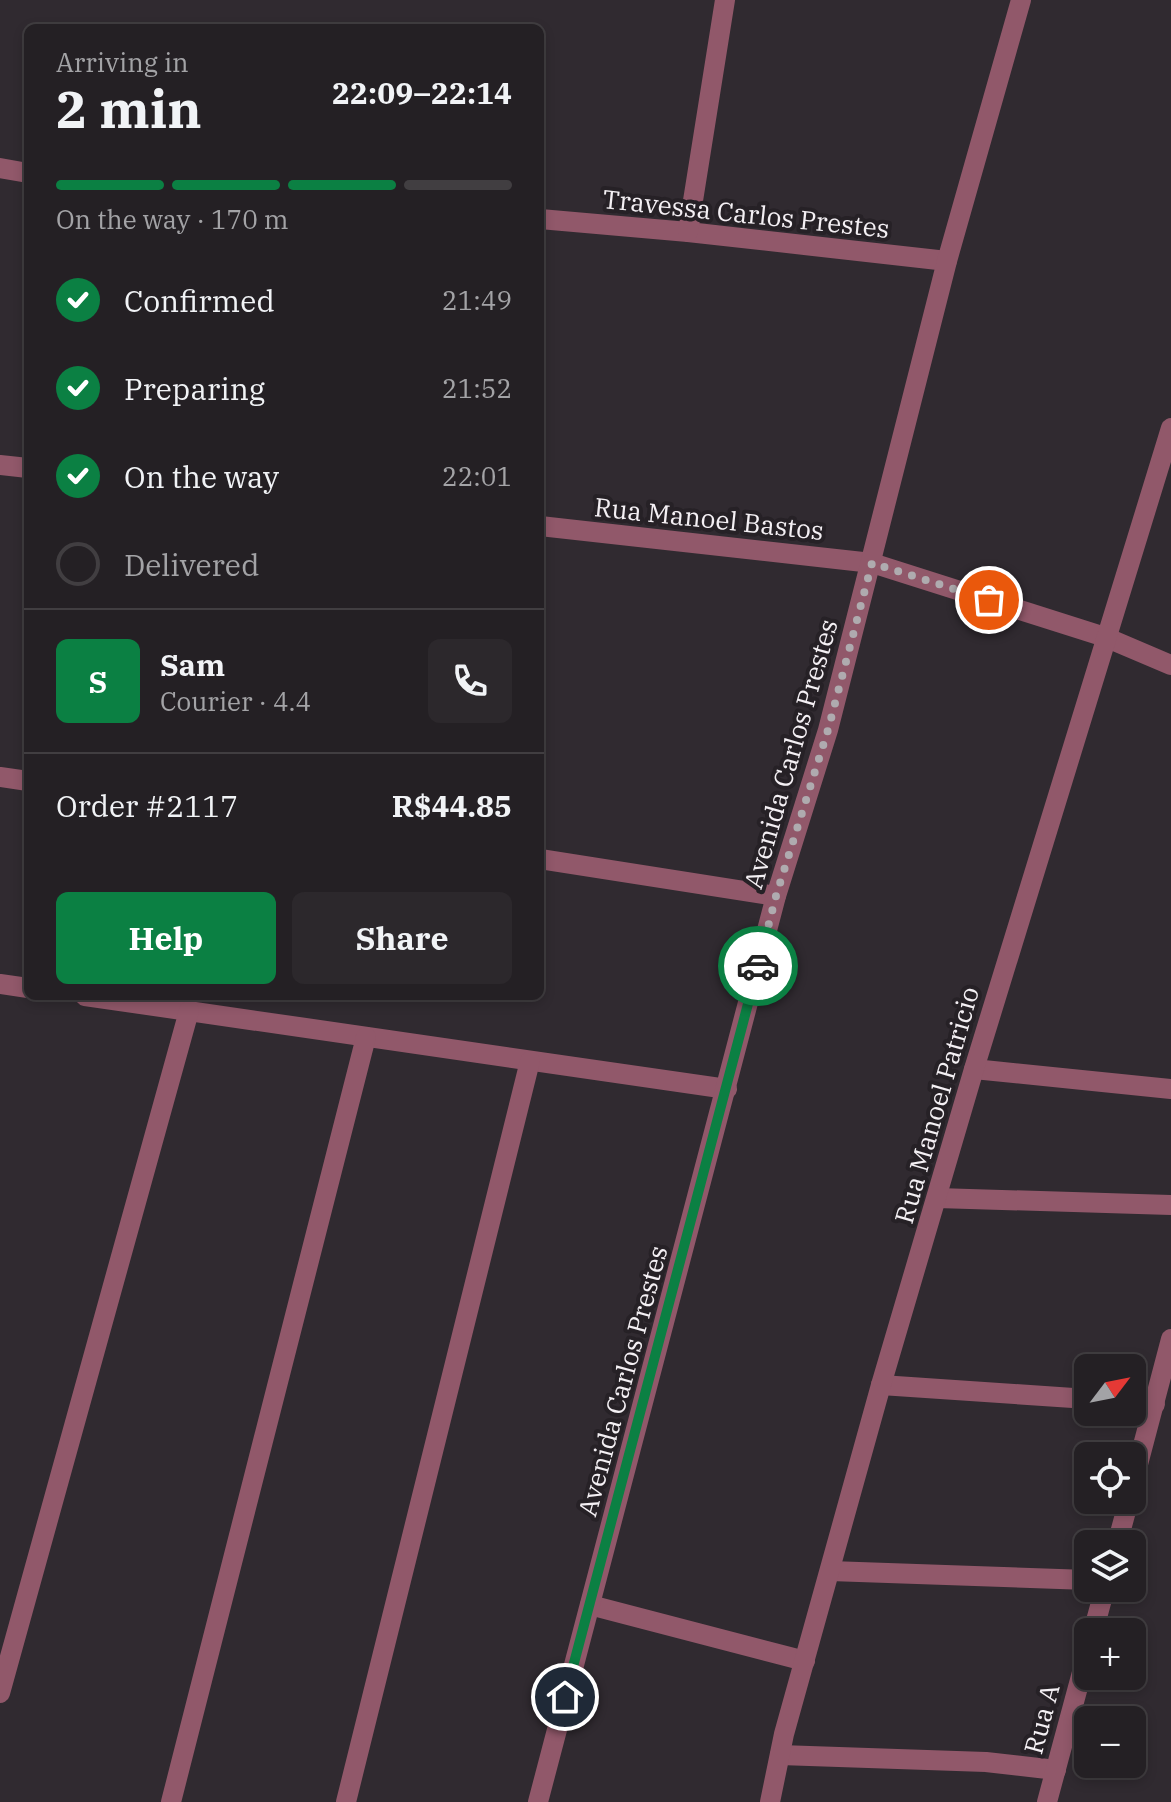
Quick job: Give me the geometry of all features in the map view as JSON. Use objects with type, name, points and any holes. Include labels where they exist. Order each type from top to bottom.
[{"type":"street","points":[[715,0],[720,8],[721,21]]},
{"type":"street","points":[[688,232],[725,0]]},
{"type":"street","name":"Avenida Carlos Prestes","points":[[538,1802],[776,896],[828,730],[947,261],[1021,0]]},
{"type":"street","points":[[0,168],[24,172]]},
{"type":"street","name":"Travessa Carlos Prestes","points":[[544,219],[947,261]]},
{"type":"street","name":"Rua Manoel Patricio","points":[[770,1802],[805,1661],[881,1385],[974,1069],[1171,428]]},
{"type":"street","points":[[0,465],[24,468]]},
{"type":"street","name":"Rua Manoel Bastos","points":[[544,526],[872,563],[1105,637],[1171,665]]},
{"type":"street","points":[[0,777],[24,780]]},
{"type":"street","points":[[544,860],[776,896]]},
{"type":"street","points":[[0,984],[24,987]]},
{"type":"street","points":[[113,1000],[727,1089]]},
{"type":"street","points":[[0,1693],[189,1011]]},
{"type":"street","points":[[171,1802],[366,1037]]},
{"type":"street","points":[[346,1802],[530,1061]]},
{"type":"street","points":[[974,1069],[1171,1089]]},
{"type":"street","points":[[937,1198],[1171,1205]]},
{"type":"street","points":[[1144,1442],[1171,1339]]},
{"type":"street","points":[[881,1385],[1074,1398]]},
{"type":"street","points":[[1146,1403],[1155,1404]]},
{"type":"street","points":[[830,1571],[1074,1580]]},
{"type":"street","points":[[590,1605],[805,1661]]},
{"type":"street","name":"Rua A","points":[[1047,1802],[1077,1690]]},
{"type":"street","points":[[780,1755],[986,1762],[1056,1770]]},
{"type":"way so far","points":[[758,966],[776,896],[828,730],[872,563],[989,600]]},
{"type":"route","points":[[565,1697],[758,966]]}]
